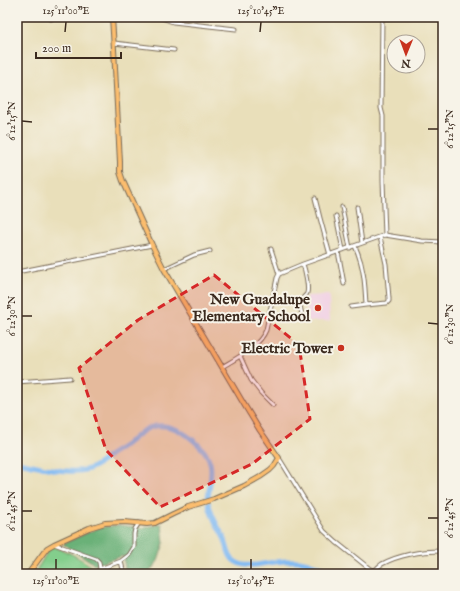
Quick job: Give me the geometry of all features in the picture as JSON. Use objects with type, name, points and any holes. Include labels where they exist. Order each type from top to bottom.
[{"type":"main road","points":[[28,574],[47,548],[54,544],[105,522],[155,523],[188,507],[229,493],[265,474],[274,466],[279,458],[259,429],[164,269],[121,176],[112,17]]},
{"type":"street","points":[[159,17],[173,22],[236,30]]},
{"type":"street","points":[[382,17],[381,108],[383,116],[385,235]]},
{"type":"street","points":[[114,43],[174,50]]},
{"type":"street","points":[[315,198],[330,255]]},
{"type":"street","points":[[342,207],[350,248]]},
{"type":"street","points":[[357,207],[362,243]]},
{"type":"street","points":[[336,216],[343,250]]},
{"type":"street","points":[[279,274],[385,235],[422,241],[443,242]]},
{"type":"street","points":[[351,307],[386,303],[389,301],[386,264],[380,237]]},
{"type":"street","points":[[17,272],[152,245]]},
{"type":"street","points":[[355,246],[360,258],[366,305]]},
{"type":"street","points":[[222,367],[240,356],[264,336],[279,274],[271,249]]},
{"type":"street","points":[[164,269],[194,255],[210,251]]},
{"type":"street","points":[[338,252],[344,284]]},
{"type":"street","points":[[303,264],[307,281],[307,293],[301,302],[303,317]]},
{"type":"street","points":[[240,356],[251,380],[261,394],[273,405]]},
{"type":"street","points":[[17,382],[70,378]]},
{"type":"street","points":[[279,458],[324,531],[351,555],[370,569],[374,570],[376,574]]},
{"type":"street","points":[[95,574],[100,569],[121,561],[129,555],[134,544],[135,529],[139,523]]},
{"type":"street","points":[[54,544],[96,559],[99,562],[100,569]]},
{"type":"street","points":[[374,570],[386,563],[409,555],[422,552],[443,551]]},
{"type":"street","points":[[121,561],[124,574]]},
{"type":"highlighted area","points":[[214,275],[299,345],[310,419],[252,464],[160,507],[106,450],[79,368],[138,320]]},
{"type":"shaded area","name":"New Guadalupe Elementary School","points":[[329,295],[330,321],[307,321],[306,296]]},
{"type":"green space","points":[[162,524],[164,543],[158,561],[151,570],[145,574],[126,574],[123,556],[94,565],[63,544],[98,528],[119,525],[141,528]]},
{"type":"green space","points":[[51,546],[76,556],[97,570],[94,574],[34,574]]},
{"type":"waterway","points":[[17,462],[62,471],[80,471],[89,469],[98,465],[143,431],[156,426],[169,427],[188,436],[206,453],[211,466],[211,480],[208,497]]},
{"type":"waterway","points":[[209,504],[211,513],[224,538],[229,554],[236,562],[245,565],[256,565],[284,561],[300,561],[318,566],[335,574]]},
{"type":"place","name":"New Guadalupe Elementary School","points":[[318,308]]},
{"type":"place","name":"Electric Tower","points":[[341,348]]}]
